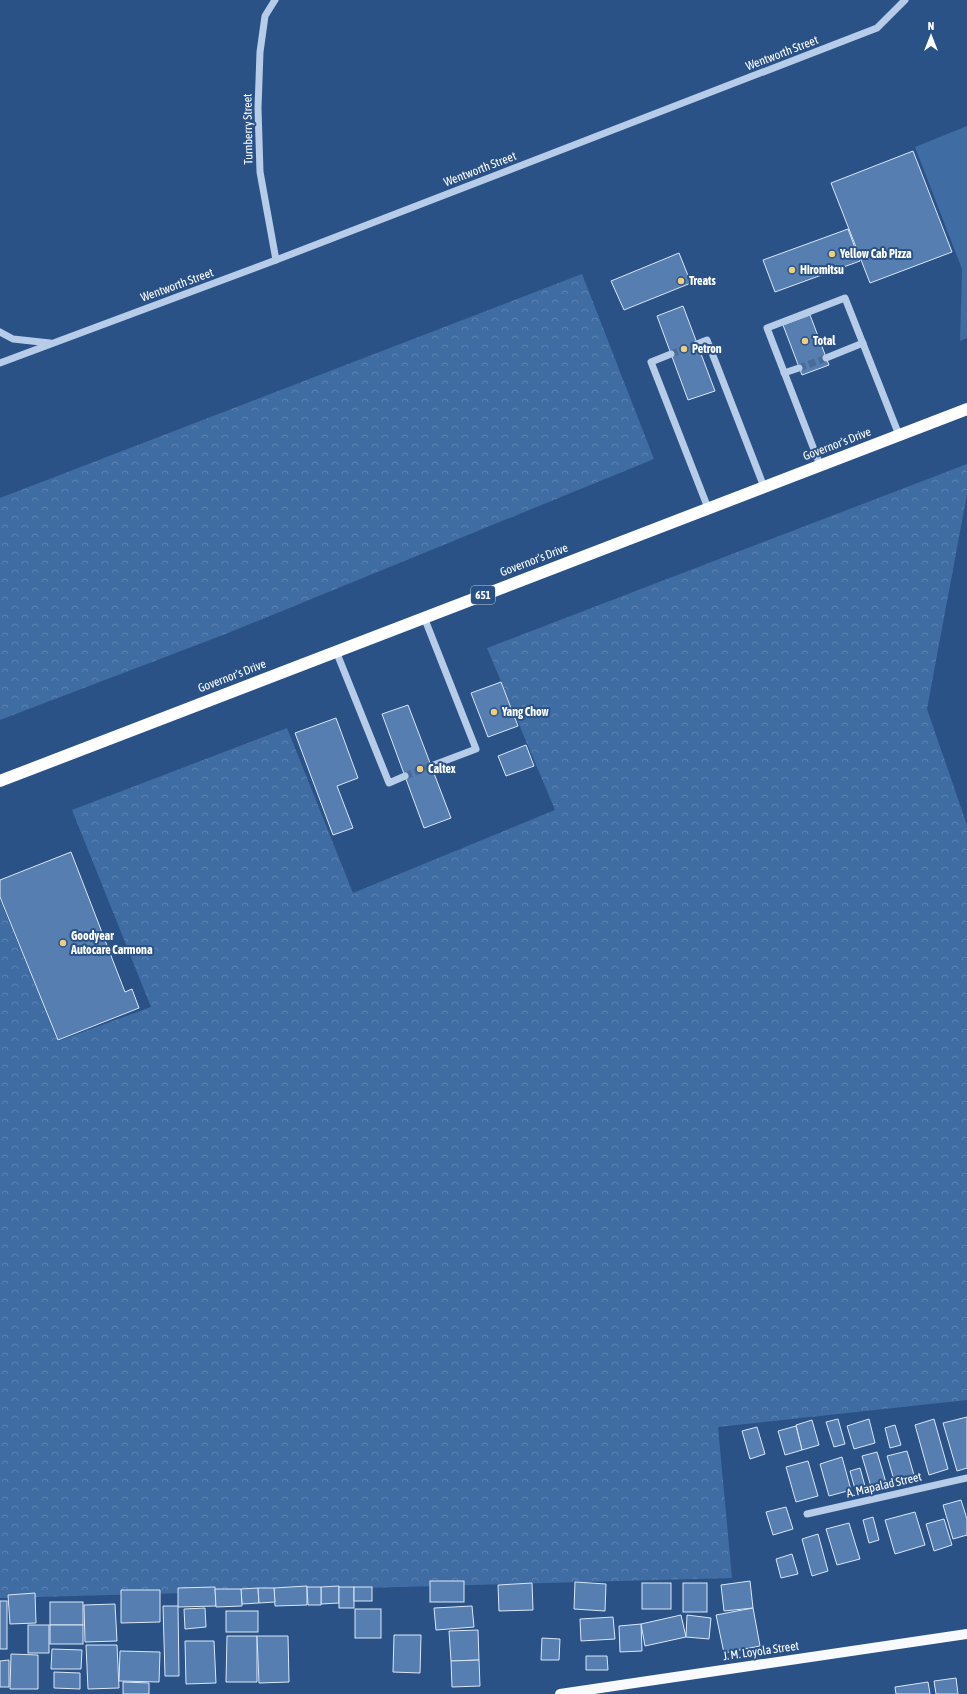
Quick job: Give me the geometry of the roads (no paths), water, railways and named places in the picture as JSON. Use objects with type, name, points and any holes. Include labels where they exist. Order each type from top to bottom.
[{"type":"highway","name":"Governor's Drive","points":[[0,781],[967,409]]},
{"type":"main road","name":"J. M. Loyola Street","points":[[560,1694],[967,1634]]},
{"type":"street","name":"Turnberry Street","points":[[275,0],[265,16],[260,52],[258,108],[260,172],[276,260]]},
{"type":"street","name":"Wentworth Street","points":[[0,363],[276,260],[877,28],[905,0]]},
{"type":"street","points":[[820,466],[767,328],[845,298],[899,435]]},
{"type":"street","name":"Wentworth Street","points":[[0,332],[14,339],[53,343]]},
{"type":"street","points":[[697,344],[707,340],[764,487]]},
{"type":"street","points":[[826,358],[863,344]]},
{"type":"street","points":[[671,354],[651,362],[708,508]]},
{"type":"street","points":[[784,373],[799,368]]},
{"type":"street","points":[[424,617],[476,749],[431,766]]},
{"type":"street","points":[[336,651],[389,783],[405,776]]},
{"type":"street","name":"A. Mapalad Street","points":[[807,1514],[967,1478]]},
{"type":"tunnel","points":[[671,354],[697,344]]},
{"type":"tunnel","points":[[799,368],[826,358]]},
{"type":"tunnel","points":[[405,776],[431,766]]},
{"type":"place","name":"Yellow Cab Pizza","points":[[832,254]]},
{"type":"place","name":"Hiromitsu","points":[[792,270]]},
{"type":"place","name":"Treats","points":[[681,281]]},
{"type":"place","name":"Total","points":[[805,341]]},
{"type":"place","name":"Petron","points":[[684,349]]},
{"type":"place","name":"Yang Chow","points":[[494,712]]},
{"type":"place","name":"Caltex","points":[[420,769]]},
{"type":"place","name":"Goodyear Autocare Carmona","points":[[63,943]]}]
